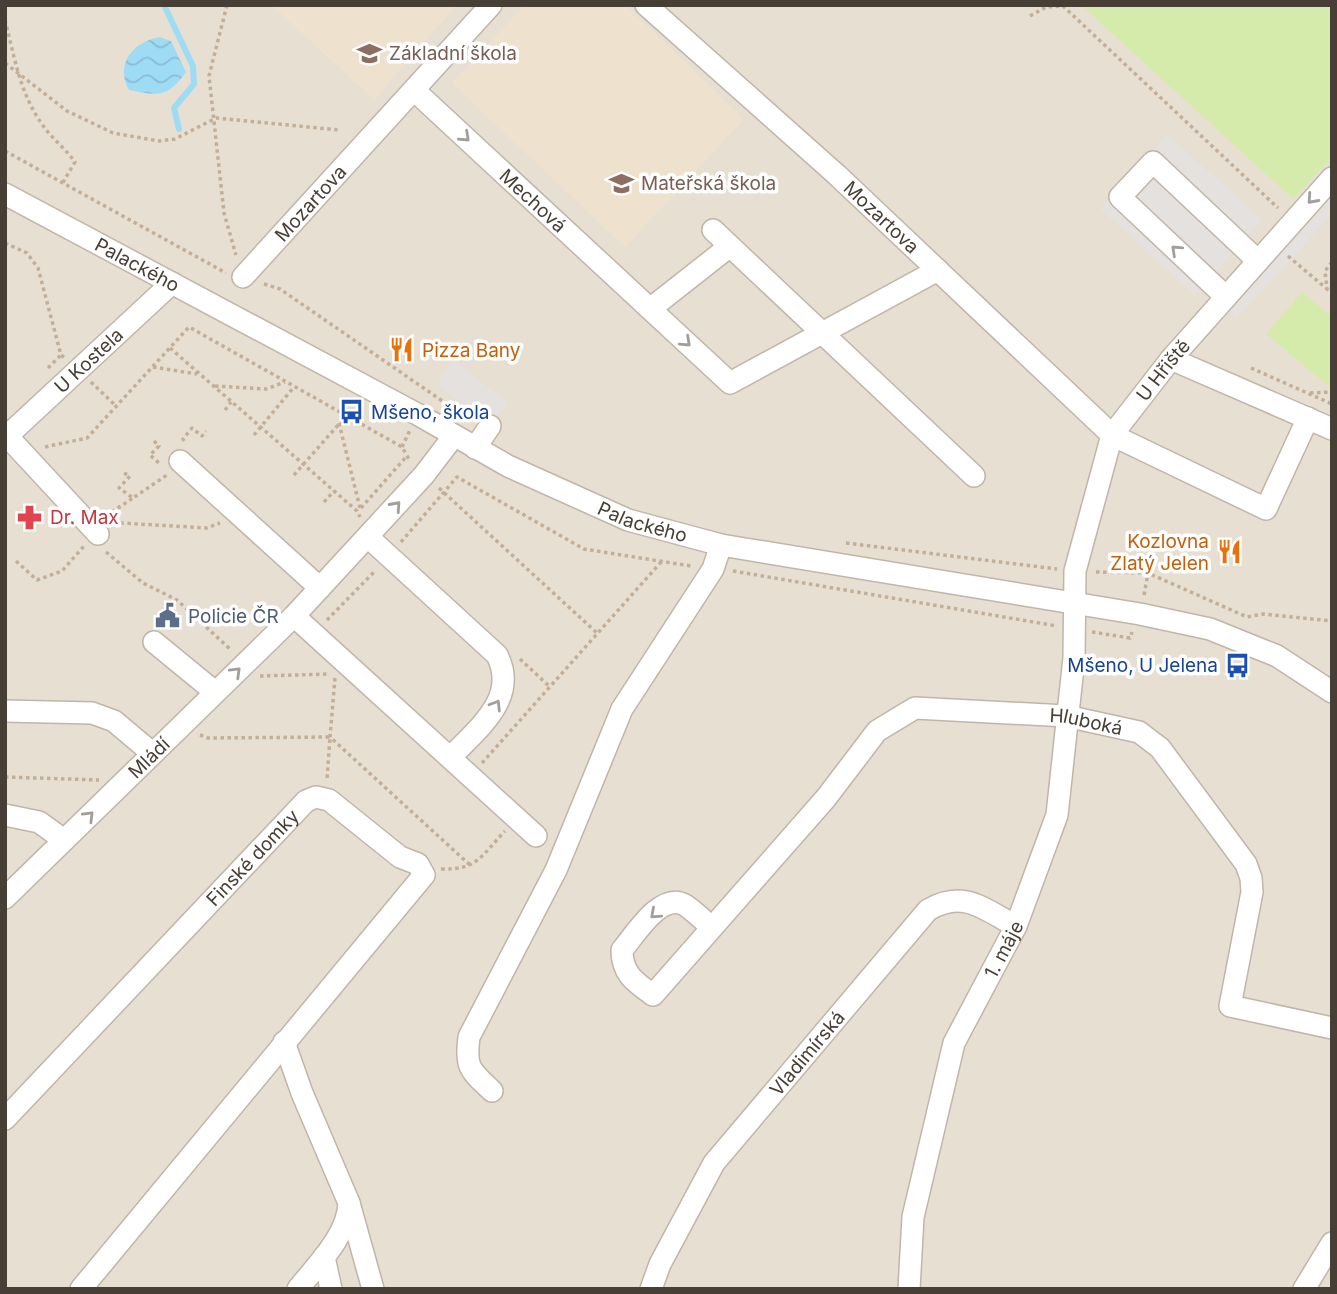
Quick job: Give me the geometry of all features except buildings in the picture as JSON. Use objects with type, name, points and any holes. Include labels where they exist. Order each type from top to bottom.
[{"type":"street","name":"Mozartova","points":[[243,277],[491,5]]},
{"type":"street","name":"Mozartova","points":[[646,5],[838,175],[1112,435],[1266,509],[1308,418]]},
{"type":"street","name":"Mechová","points":[[415,91],[730,383],[939,270]]},
{"type":"street","points":[[1226,297],[1120,197],[1153,162],[1258,261]]},
{"type":"street","name":"U Hřiště","points":[[1075,605],[1075,571],[1112,435],[1171,359],[1332,177]]},
{"type":"street","name":"Palackého","points":[[5,194],[453,437],[483,435],[508,467],[618,515],[721,545],[1140,614],[1230,635],[1277,656],[1332,692]]},
{"type":"street","points":[[713,230],[974,477]]},
{"type":"street","points":[[650,309],[730,246]]},
{"type":"street","name":"U Kostela","points":[[6,437],[172,283]]},
{"type":"street","points":[[1171,359],[1332,429]]},
{"type":"street","points":[[6,437],[95,530]]},
{"type":"street","name":"Mládí","points":[[5,898],[294,616],[366,531],[424,475],[453,437]]},
{"type":"street","points":[[180,461],[320,587]]},
{"type":"street","points":[[366,531],[389,556],[497,656],[503,668],[505,684],[501,698],[492,712],[451,757]]},
{"type":"street","points":[[492,1091],[471,1071],[466,1061],[469,1037],[556,870],[622,709],[713,569],[721,545]]},
{"type":"street","name":"1. máje","points":[[909,1289],[913,1217],[954,1043],[1016,926],[1057,815],[1074,658],[1075,605]]},
{"type":"street","points":[[294,616],[536,836]]},
{"type":"street","points":[[154,642],[215,692]]},
{"type":"street","name":"Hluboká","points":[[711,927],[683,904],[669,903],[657,909],[622,950],[622,964],[629,978],[653,995],[827,798],[877,731],[915,708],[1066,716],[1139,732],[1160,748],[1246,864],[1252,892],[1230,1006],[1332,1028]]},
{"type":"street","points":[[5,711],[92,713],[114,721],[152,753]]},
{"type":"street","name":"Finské domky","points":[[5,1119],[303,804],[316,797],[326,799]]},
{"type":"street","points":[[81,1289],[424,875],[420,869],[400,857],[326,799]]},
{"type":"street","points":[[5,816],[39,822],[64,840]]},
{"type":"street","name":"Vladimírská","points":[[651,1289],[660,1264],[714,1163],[928,911],[945,900],[968,901],[1016,926]]},
{"type":"street","points":[[284,1042],[302,1093],[349,1203],[373,1289]]},
{"type":"street","points":[[298,1289],[324,1257],[340,1230],[349,1203]]},
{"type":"street","points":[[1304,1289],[1332,1243]]},
{"type":"street","points":[[324,1257],[331,1289]]},
{"type":"path","points":[[227,5],[209,76],[216,118],[224,213],[243,277]]},
{"type":"path","points":[[1030,16],[1045,6],[1063,6],[1293,221]]},
{"type":"path","points":[[5,20],[19,76],[42,125],[75,162],[62,184]]},
{"type":"path","points":[[5,63],[67,111],[113,133],[159,141],[175,139],[216,118],[339,130]]},
{"type":"path","points":[[5,151],[225,273],[280,289],[483,435]]},
{"type":"path","points":[[5,243],[27,253],[38,268],[61,355]]},
{"type":"path","points":[[1273,244],[1332,293]]},
{"type":"path","points":[[1327,289],[1325,271],[1332,262]]},
{"type":"path","points":[[24,454],[87,438],[189,327],[402,447],[406,457],[424,475],[597,633]]},
{"type":"path","points":[[170,348],[359,510]]},
{"type":"path","points":[[153,367],[199,374]]},
{"type":"path","points":[[1251,368],[1332,404]]},
{"type":"path","points":[[213,386],[266,389],[285,382]]},
{"type":"path","points":[[254,435],[294,387]]},
{"type":"path","points":[[1309,394],[1332,392]]},
{"type":"path","points":[[225,410],[231,402]]},
{"type":"path","points":[[294,475],[346,416]]},
{"type":"path","points":[[339,423],[366,531]]},
{"type":"path","points":[[180,461],[193,449],[183,439],[187,433],[192,428],[202,436],[206,431]]},
{"type":"path","points":[[16,561],[37,580],[62,570],[95,530],[169,472],[150,455],[159,446],[153,441]]},
{"type":"path","points":[[359,510],[406,457]]},
{"type":"path","points":[[124,472],[130,476],[119,488],[133,498]]},
{"type":"path","points":[[313,633],[389,556],[457,478],[584,549],[662,561],[471,776]]},
{"type":"path","points":[[324,502],[334,491]]},
{"type":"path","points":[[95,530],[121,523],[207,528],[240,515]]},
{"type":"path","points":[[95,530],[105,550],[143,583],[177,600],[225,642],[233,653]]},
{"type":"path","points":[[839,542],[1075,571],[1148,573],[1247,617],[1263,614],[1332,621]]},
{"type":"path","points":[[258,676],[335,674],[326,799]]},
{"type":"path","points":[[198,724],[200,735],[208,738],[330,737],[471,866]]},
{"type":"path","points":[[5,777],[100,780],[108,775]]},
{"type":"path","points":[[420,869],[463,870],[471,866],[509,828]]},
{"type":"shaded area","points":[[5,5],[1332,5],[1332,1289],[5,1289]]},
{"type":"shaded area","name":"Základní škola","points":[[271,5],[457,5],[374,100]]},
{"type":"shaded area","name":"Mateřská škola","points":[[525,5],[625,5],[744,119],[625,247],[452,83]]},
{"type":"shaded area","points":[[1167,134],[1262,220],[1195,295],[1100,209]]},
{"type":"shaded area","points":[[1331,195],[1332,214],[1237,319],[1227,310]]},
{"type":"shaded area","points":[[453,359],[508,403],[490,426],[437,385]]},
{"type":"green space","points":[[1081,5],[1332,5],[1332,157],[1293,199]]},
{"type":"green space","points":[[1302,292],[1332,317],[1332,389],[1266,334]]},
{"type":"water","points":[[159,37],[171,41],[186,72],[173,87],[162,93],[129,90],[125,81],[125,63],[141,44]]},
{"type":"waterway","points":[[164,5],[193,66],[194,84],[174,108],[179,129]]},
{"type":"place","name":"Základní škola","points":[[369,53]]},
{"type":"place","name":"Mateřská škola","points":[[621,183]]},
{"type":"place","name":"Pizza Bany","points":[[402,350]]},
{"type":"place","name":"Mšeno, škola","points":[[351,412]]},
{"type":"place","name":"Dr. Max","points":[[30,517]]},
{"type":"place","name":"Kozlovna Zlatý Jelen","points":[[1229,552]]},
{"type":"place","name":"Policie ČR","points":[[168,616]]},
{"type":"place","name":"Mšeno, U Jelena","points":[[1238,665]]}]
